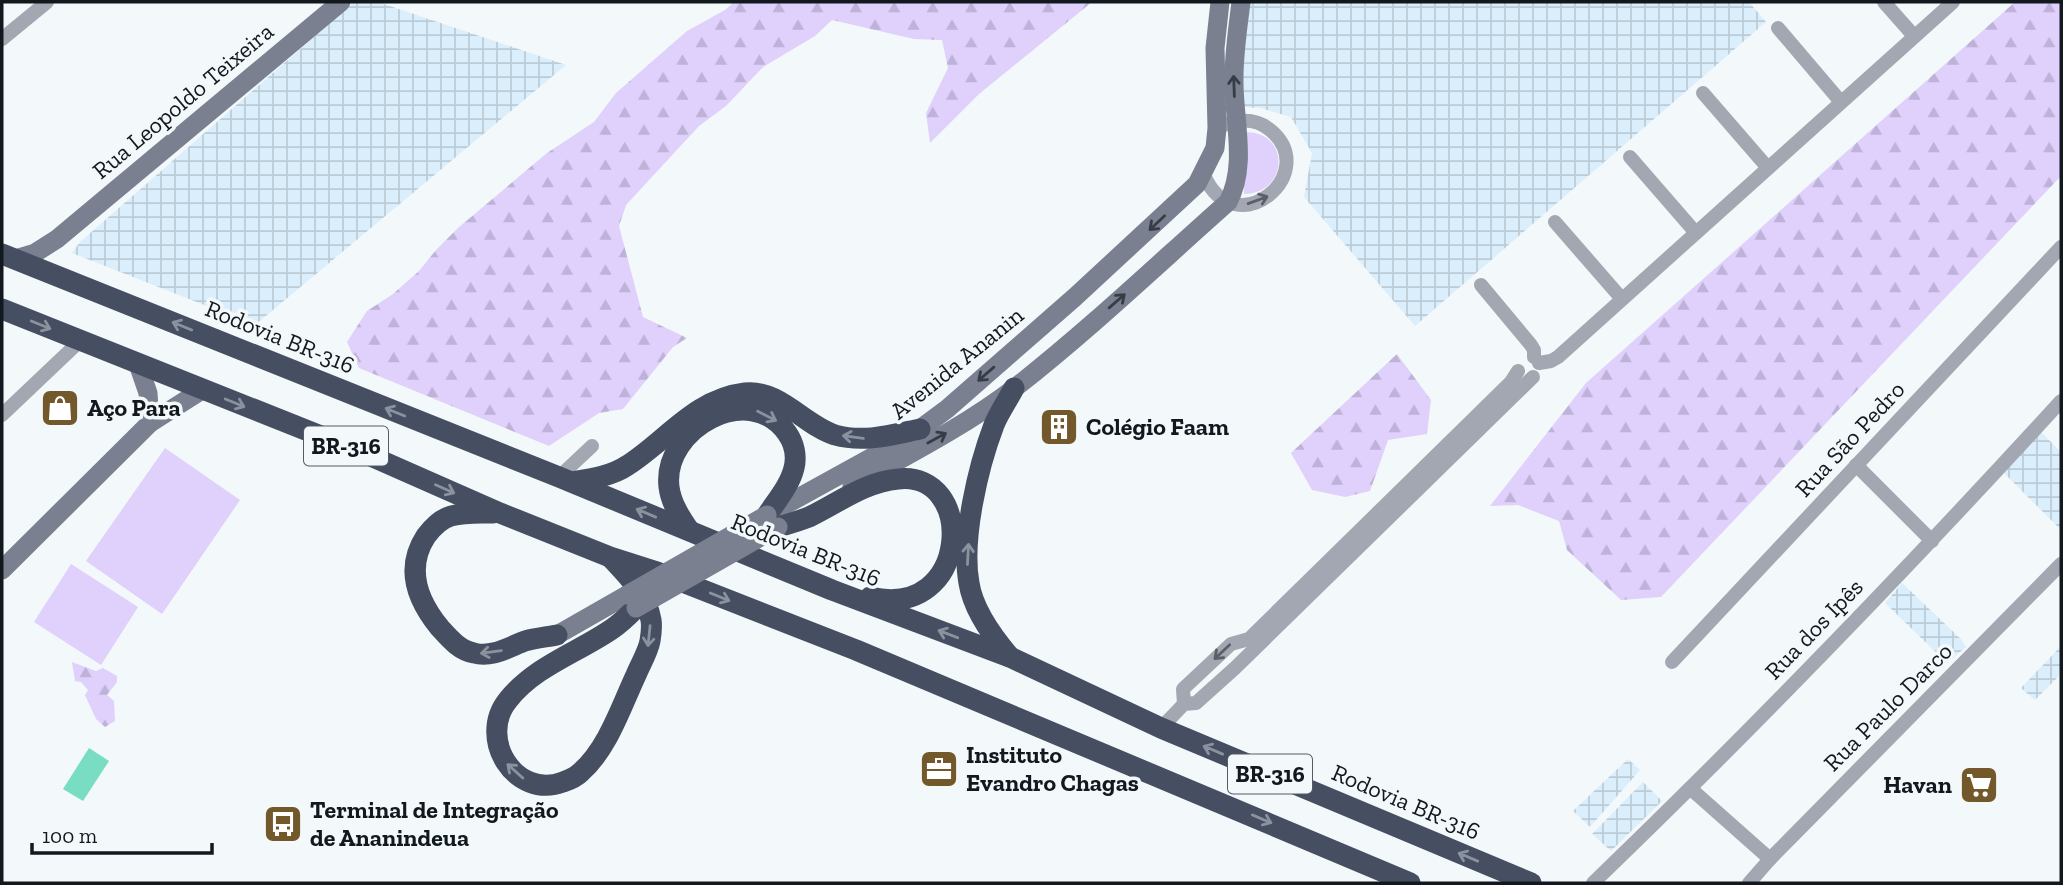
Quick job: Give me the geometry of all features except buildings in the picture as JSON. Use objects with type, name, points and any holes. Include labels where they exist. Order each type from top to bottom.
[{"type":"highway","name":"BR-316","points":[[8,257],[57,275]]},
{"type":"highway","name":"Rodovia BR-316","points":[[57,275],[566,479],[832,590],[1012,658],[1161,728],[1531,883]]},
{"type":"highway","name":"BR-316","points":[[2,309],[366,454],[500,513],[610,557],[657,572],[856,650],[1410,883]]},
{"type":"highway","points":[[1012,658],[988,628],[976,604],[969,585],[966,557],[981,464],[995,423],[1014,388]]},
{"type":"highway","points":[[566,479],[615,473],[628,466],[692,413],[731,395],[748,393],[767,396],[808,422],[836,435],[861,440],[920,429]]},
{"type":"highway","points":[[688,530],[674,504],[669,486],[675,453],[683,440],[703,423],[718,414],[743,409],[767,414],[779,423],[793,443],[794,468],[773,521],[808,517],[853,492],[899,478],[925,484],[938,494],[950,515],[952,542],[945,570],[935,582],[920,594],[909,598],[882,600],[832,590]]},
{"type":"highway","points":[[500,513],[471,512],[448,517],[432,528],[419,546],[414,562],[416,583],[423,602],[452,642],[475,654],[491,654],[528,640],[557,635]]},
{"type":"highway","points":[[610,557],[629,576],[642,595],[651,620],[650,643],[608,735],[581,772],[568,780],[551,785],[533,783],[517,775],[504,760],[496,736],[501,710],[537,673],[613,628],[632,601]]},
{"type":"main road","name":"Rua Leopoldo Teixeira","points":[[8,257],[35,253],[57,239],[341,2]]},
{"type":"main road","name":"Avenida Ananin","points":[[557,635],[632,601],[773,521],[920,429],[947,409],[1075,297],[1190,192],[1204,175],[1215,148],[1215,48],[1220,2]]},
{"type":"main road","points":[[1228,202],[1235,190],[1237,176],[1234,78],[1241,2]]},
{"type":"main road","name":"Avenida Ananin","points":[[773,521],[948,432],[1014,388],[1074,339],[1228,202]]},
{"type":"main road","points":[[57,239],[52,254],[57,275]]},
{"type":"main road","points":[[138,364],[148,393],[150,423]]},
{"type":"main road","points":[[2,570],[150,423],[202,390]]},
{"type":"street","points":[[2,38],[47,2]]},
{"type":"street","points":[[1884,2],[1914,36]]},
{"type":"street","points":[[1161,728],[1184,704],[1196,703],[1214,686],[1253,643],[1511,382],[1521,359],[1551,361],[1558,357],[1953,2]]},
{"type":"street","points":[[1777,28],[1841,102]]},
{"type":"street","points":[[1703,93],[1768,168]]},
{"type":"street","points":[[1204,175],[1217,195],[1228,202],[1252,204],[1273,193],[1284,173],[1284,150],[1274,133],[1263,125],[1237,121],[1217,128]]},
{"type":"street","points":[[1630,157],[1696,233]]},
{"type":"street","points":[[1555,222],[1622,299]]},
{"type":"street","name":"Rua São Pedro","points":[[1672,662],[1856,465],[2059,255]]},
{"type":"street","points":[[1184,704],[1183,689],[1201,672],[1231,644],[1253,643],[1539,372],[1531,345],[1481,285]]},
{"type":"street","points":[[2,415],[81,340]]},
{"type":"street","points":[[1518,370],[1524,377],[1533,377]]},
{"type":"street","name":"Rua dos Ipês","points":[[1593,883],[1691,789],[1932,541],[2061,401]]},
{"type":"street","points":[[566,479],[592,446]]},
{"type":"street","points":[[1856,465],[1932,541]]},
{"type":"street","name":"Rua Paulo Darco","points":[[1749,883],[2061,564]]},
{"type":"street","points":[[1201,672],[1214,686]]},
{"type":"street","points":[[1691,789],[1770,859]]},
{"type":"shaded area","points":[[354,2],[378,2],[566,65],[255,325],[72,253],[80,242]]},
{"type":"shaded area","points":[[1248,2],[1749,2],[1766,22],[1415,326],[1304,197],[1312,153],[1291,117],[1260,108],[1240,107]]},
{"type":"shaded area","points":[[2040,431],[2061,452],[2061,530],[2004,473]]},
{"type":"shaded area","points":[[1902,583],[1961,639],[1966,647],[1947,663],[1885,603]]},
{"type":"shaded area","points":[[2061,646],[2061,674],[2035,700],[2021,688]]},
{"type":"shaded area","points":[[89,748],[109,761],[83,801],[63,789]]},
{"type":"shaded area","points":[[1628,759],[1640,770],[1590,827],[1573,811]]},
{"type":"shaded area","points":[[1643,782],[1662,801],[1611,851],[1592,834]]},
{"type":"green space","points":[[734,2],[1092,2],[979,94],[930,143],[926,113],[948,68],[942,40],[914,39],[832,20],[815,36],[763,67],[726,106],[699,126],[626,205],[619,226],[643,317],[687,338],[673,347],[623,409],[599,413],[549,446],[359,368],[347,342],[367,311],[393,294],[419,271],[458,228],[547,153],[594,122],[616,93],[687,31]]},
{"type":"green space","points":[[2015,2],[2061,2],[2061,176],[1661,597],[1621,600],[1567,550],[1559,521],[1518,505],[1490,506],[1586,383]]},
{"type":"green space","points":[[1244,132],[1259,134],[1270,141],[1277,151],[1279,162],[1270,184],[1259,191],[1244,194]]},
{"type":"green space","points":[[1397,354],[1431,400],[1427,434],[1388,440],[1370,491],[1345,497],[1312,490],[1291,453]]},
{"type":"green space","points":[[165,448],[240,500],[162,614],[86,561]]},
{"type":"green space","points":[[71,564],[138,607],[101,665],[34,622]]},
{"type":"green space","points":[[72,662],[96,671],[103,668],[117,676],[117,682],[107,695],[114,701],[115,721],[105,727],[96,719],[85,695],[88,690],[81,682],[75,681]]},
{"type":"place","name":"Aço Para","points":[[60,408]]},
{"type":"place","name":"Colégio Faam","points":[[1059,427]]},
{"type":"place","name":"Instituto Evandro Chagas","points":[[939,769]]},
{"type":"place","name":"Havan","points":[[1979,785]]},
{"type":"place","name":"Terminal de Integração de Ananindeua","points":[[283,824]]}]
